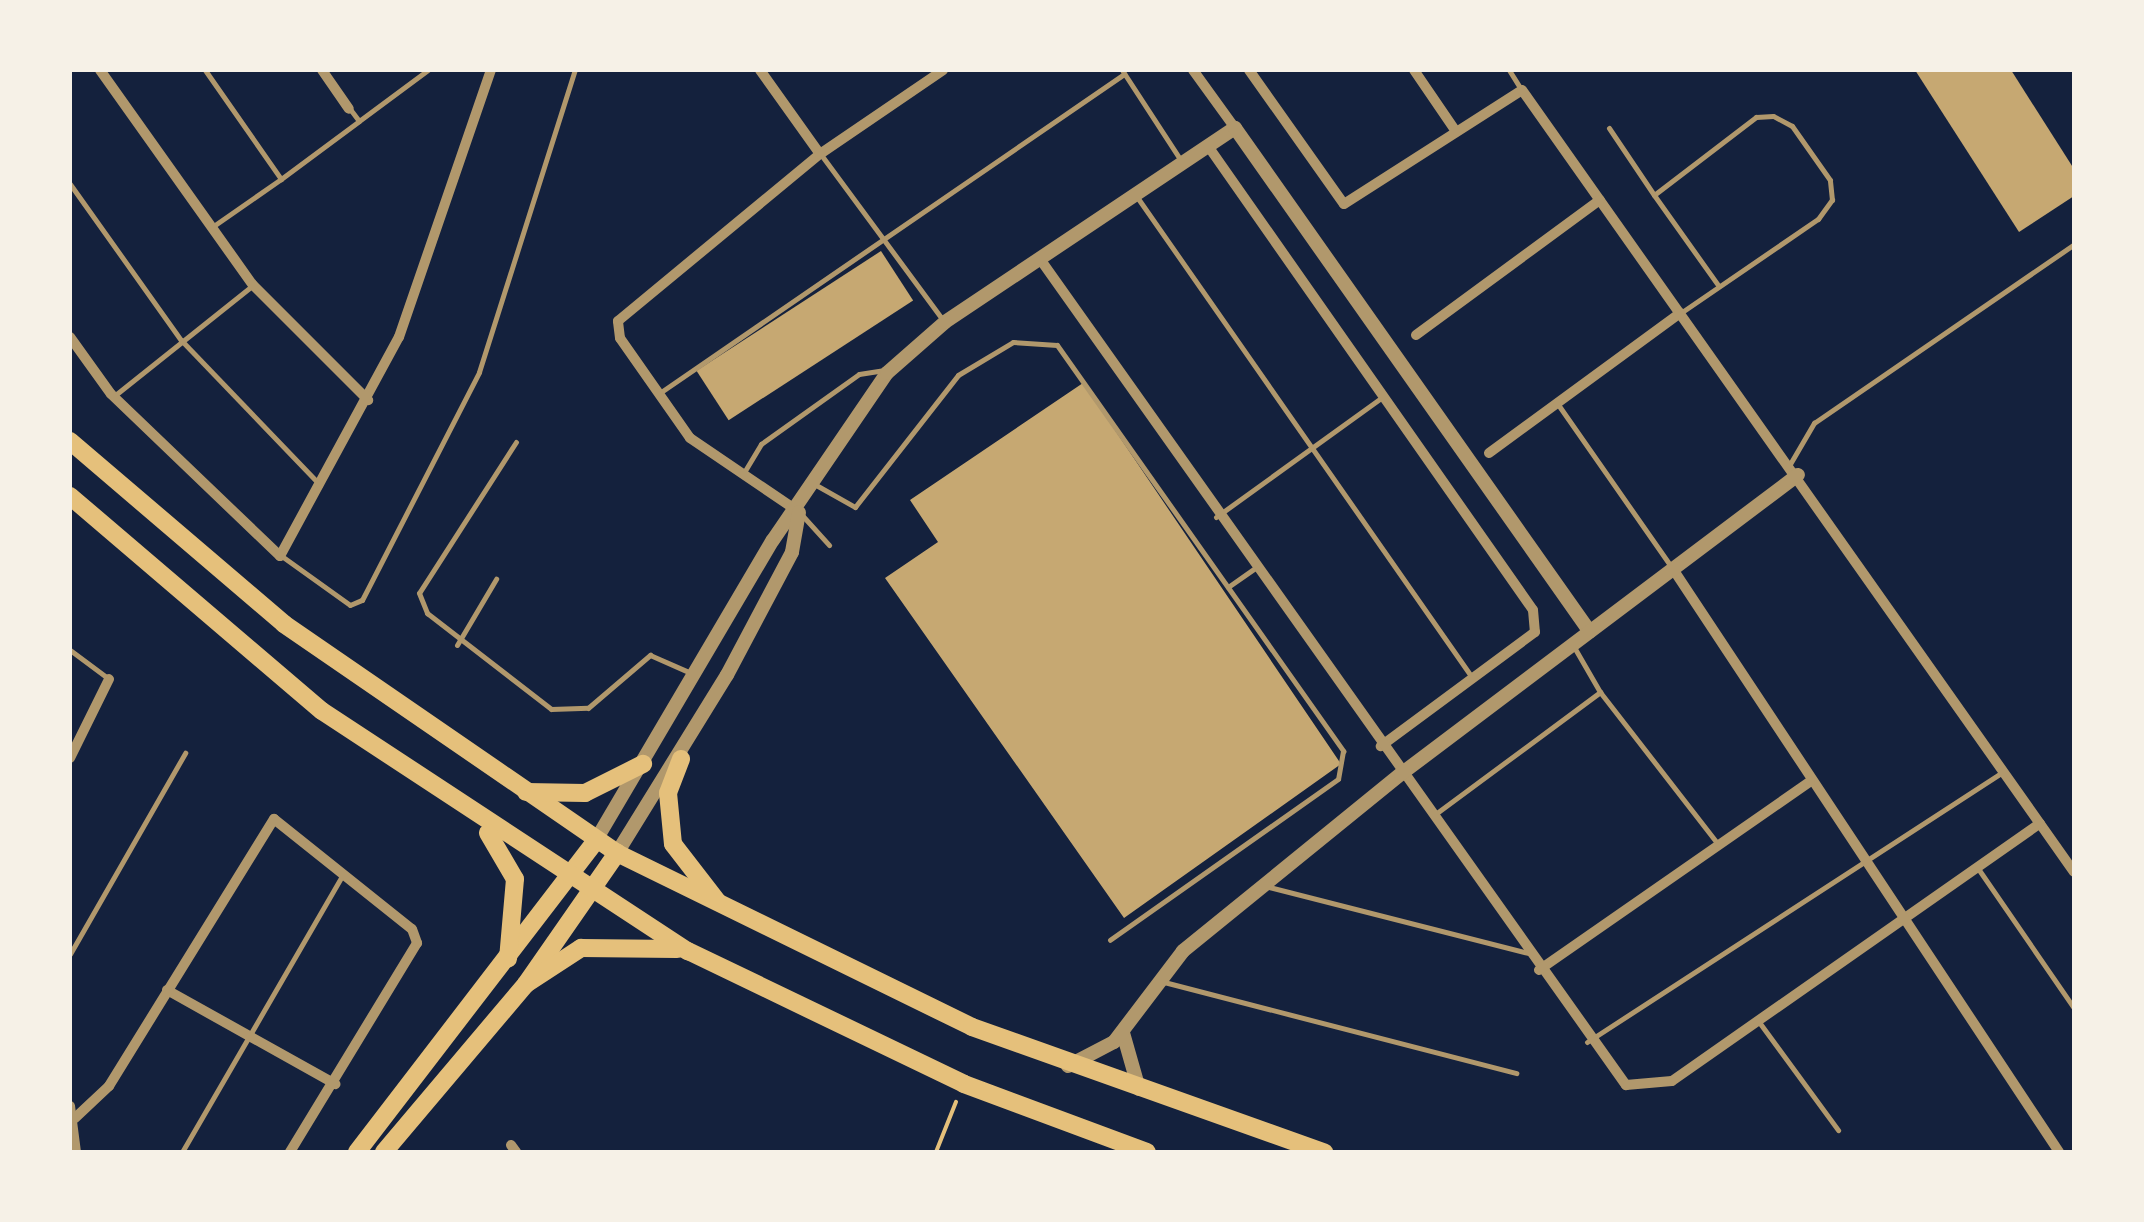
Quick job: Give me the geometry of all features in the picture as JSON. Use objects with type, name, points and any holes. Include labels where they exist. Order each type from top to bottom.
[{"type":"main road","points":[[70,441],[284,624],[618,853],[722,908],[1067,1066],[1324,1152]]},
{"type":"main road","points":[[70,496],[322,711],[480,822],[688,951],[964,1084],[1147,1152]]},
{"type":"main road","points":[[681,760],[668,793],[673,844],[722,908]]},
{"type":"main road","points":[[526,792],[585,793],[642,764]]},
{"type":"main road","points":[[480,822],[515,879],[508,959]]},
{"type":"main road","points":[[357,1152],[570,879],[596,840]]},
{"type":"main road","points":[[384,1152],[526,984],[618,853]]},
{"type":"main road","points":[[526,984],[592,946],[688,951]]},
{"type":"street","points":[[100,70],[253,285],[368,400]]},
{"type":"street","points":[[322,70],[349,108]]},
{"type":"street","points":[[70,336],[113,396],[280,556],[368,400],[491,70]]},
{"type":"street","points":[[760,70],[820,154]]},
{"type":"street","points":[[799,512],[690,438],[620,338],[628,306],[820,154],[943,70]]},
{"type":"street","points":[[1193,70],[1590,632]]},
{"type":"street","points":[[1249,70],[1344,204],[1522,90],[1794,469],[2074,872]]},
{"type":"street","points":[[1414,70],[1455,130]]},
{"type":"street","points":[[596,840],[694,674],[892,368],[945,322],[1235,128]]},
{"type":"street","points":[[1208,146],[1534,610],[1534,632],[1475,681],[1382,746]]},
{"type":"street","points":[[1416,335],[1600,200]]},
{"type":"street","points":[[1040,259],[1216,517],[1432,816],[1587,1042],[1626,1085],[1672,1081],[1900,916],[2040,823]]},
{"type":"street","points":[[1490,453],[1680,313]]},
{"type":"street","points":[[1067,1066],[1124,1032],[1161,981],[1264,886],[1401,774],[1674,569],[1794,469]]},
{"type":"street","points":[[618,853],[681,760],[792,552],[799,512]]},
{"type":"street","points":[[1674,569],[1862,864],[2059,1152]]},
{"type":"street","points":[[70,758],[109,678]]},
{"type":"street","points":[[1539,970],[1810,782]]},
{"type":"street","points":[[76,1152],[72,1112],[109,1086],[264,824],[286,822],[417,943],[290,1152]]},
{"type":"street","points":[[167,990],[334,1084]]},
{"type":"street","points":[[1124,1032],[1141,1092]]},
{"type":"lane","points":[[205,70],[281,180]]},
{"type":"lane","points":[[212,228],[428,70]]},
{"type":"lane","points":[[280,556],[350,605],[362,600],[479,372],[575,70]]},
{"type":"lane","points":[[1509,70],[1522,90]]},
{"type":"lane","points":[[658,394],[1123,72],[1182,162]]},
{"type":"lane","points":[[349,108],[360,121]]},
{"type":"lane","points":[[1654,194],[1756,117],[1773,116],[1802,139],[1830,180],[1832,200],[1680,313]]},
{"type":"lane","points":[[1610,128],[1718,285]]},
{"type":"lane","points":[[820,154],[945,322]]},
{"type":"lane","points":[[70,184],[181,340],[321,487]]},
{"type":"lane","points":[[1135,194],[1475,681]]},
{"type":"lane","points":[[1794,469],[1814,422],[2074,244]]},
{"type":"lane","points":[[113,396],[253,285]]},
{"type":"lane","points":[[816,485],[855,507],[958,375],[1013,342],[1038,340],[1057,345],[1343,751],[1344,771],[1110,940]]},
{"type":"lane","points":[[743,474],[761,444],[860,374],[892,368]]},
{"type":"lane","points":[[1216,517],[1384,396]]},
{"type":"lane","points":[[1557,403],[1674,569]]},
{"type":"lane","points":[[516,442],[419,593],[457,646],[569,713],[601,697],[635,660],[650,655],[694,674]]},
{"type":"lane","points":[[799,512],[830,546]]},
{"type":"lane","points":[[1228,587],[1254,570]]},
{"type":"lane","points":[[457,646],[496,579]]},
{"type":"lane","points":[[1573,645],[1600,692],[1718,846]]},
{"type":"lane","points":[[70,650],[109,678]]},
{"type":"lane","points":[[1432,816],[1600,692]]},
{"type":"lane","points":[[70,954],[185,752]]},
{"type":"lane","points":[[1587,1042],[2004,772]]},
{"type":"lane","points":[[1975,865],[2074,1008]]},
{"type":"lane","points":[[182,1152],[344,872]]},
{"type":"lane","points":[[1264,886],[1528,953]]},
{"type":"lane","points":[[1161,981],[1516,1073]]},
{"type":"lane","points":[[1758,1022],[1838,1130]]},
{"type":"path","points":[[936,1152],[964,1084]]},
{"type":"building","points":[[1915,70],[2011,70],[2074,169],[2074,196],[2019,232]]},
{"type":"building","points":[[881,251],[913,300],[729,420],[696,371]]},
{"type":"building","points":[[1083,383],[1341,764],[1124,918],[885,578],[938,542],[910,500]]}]
